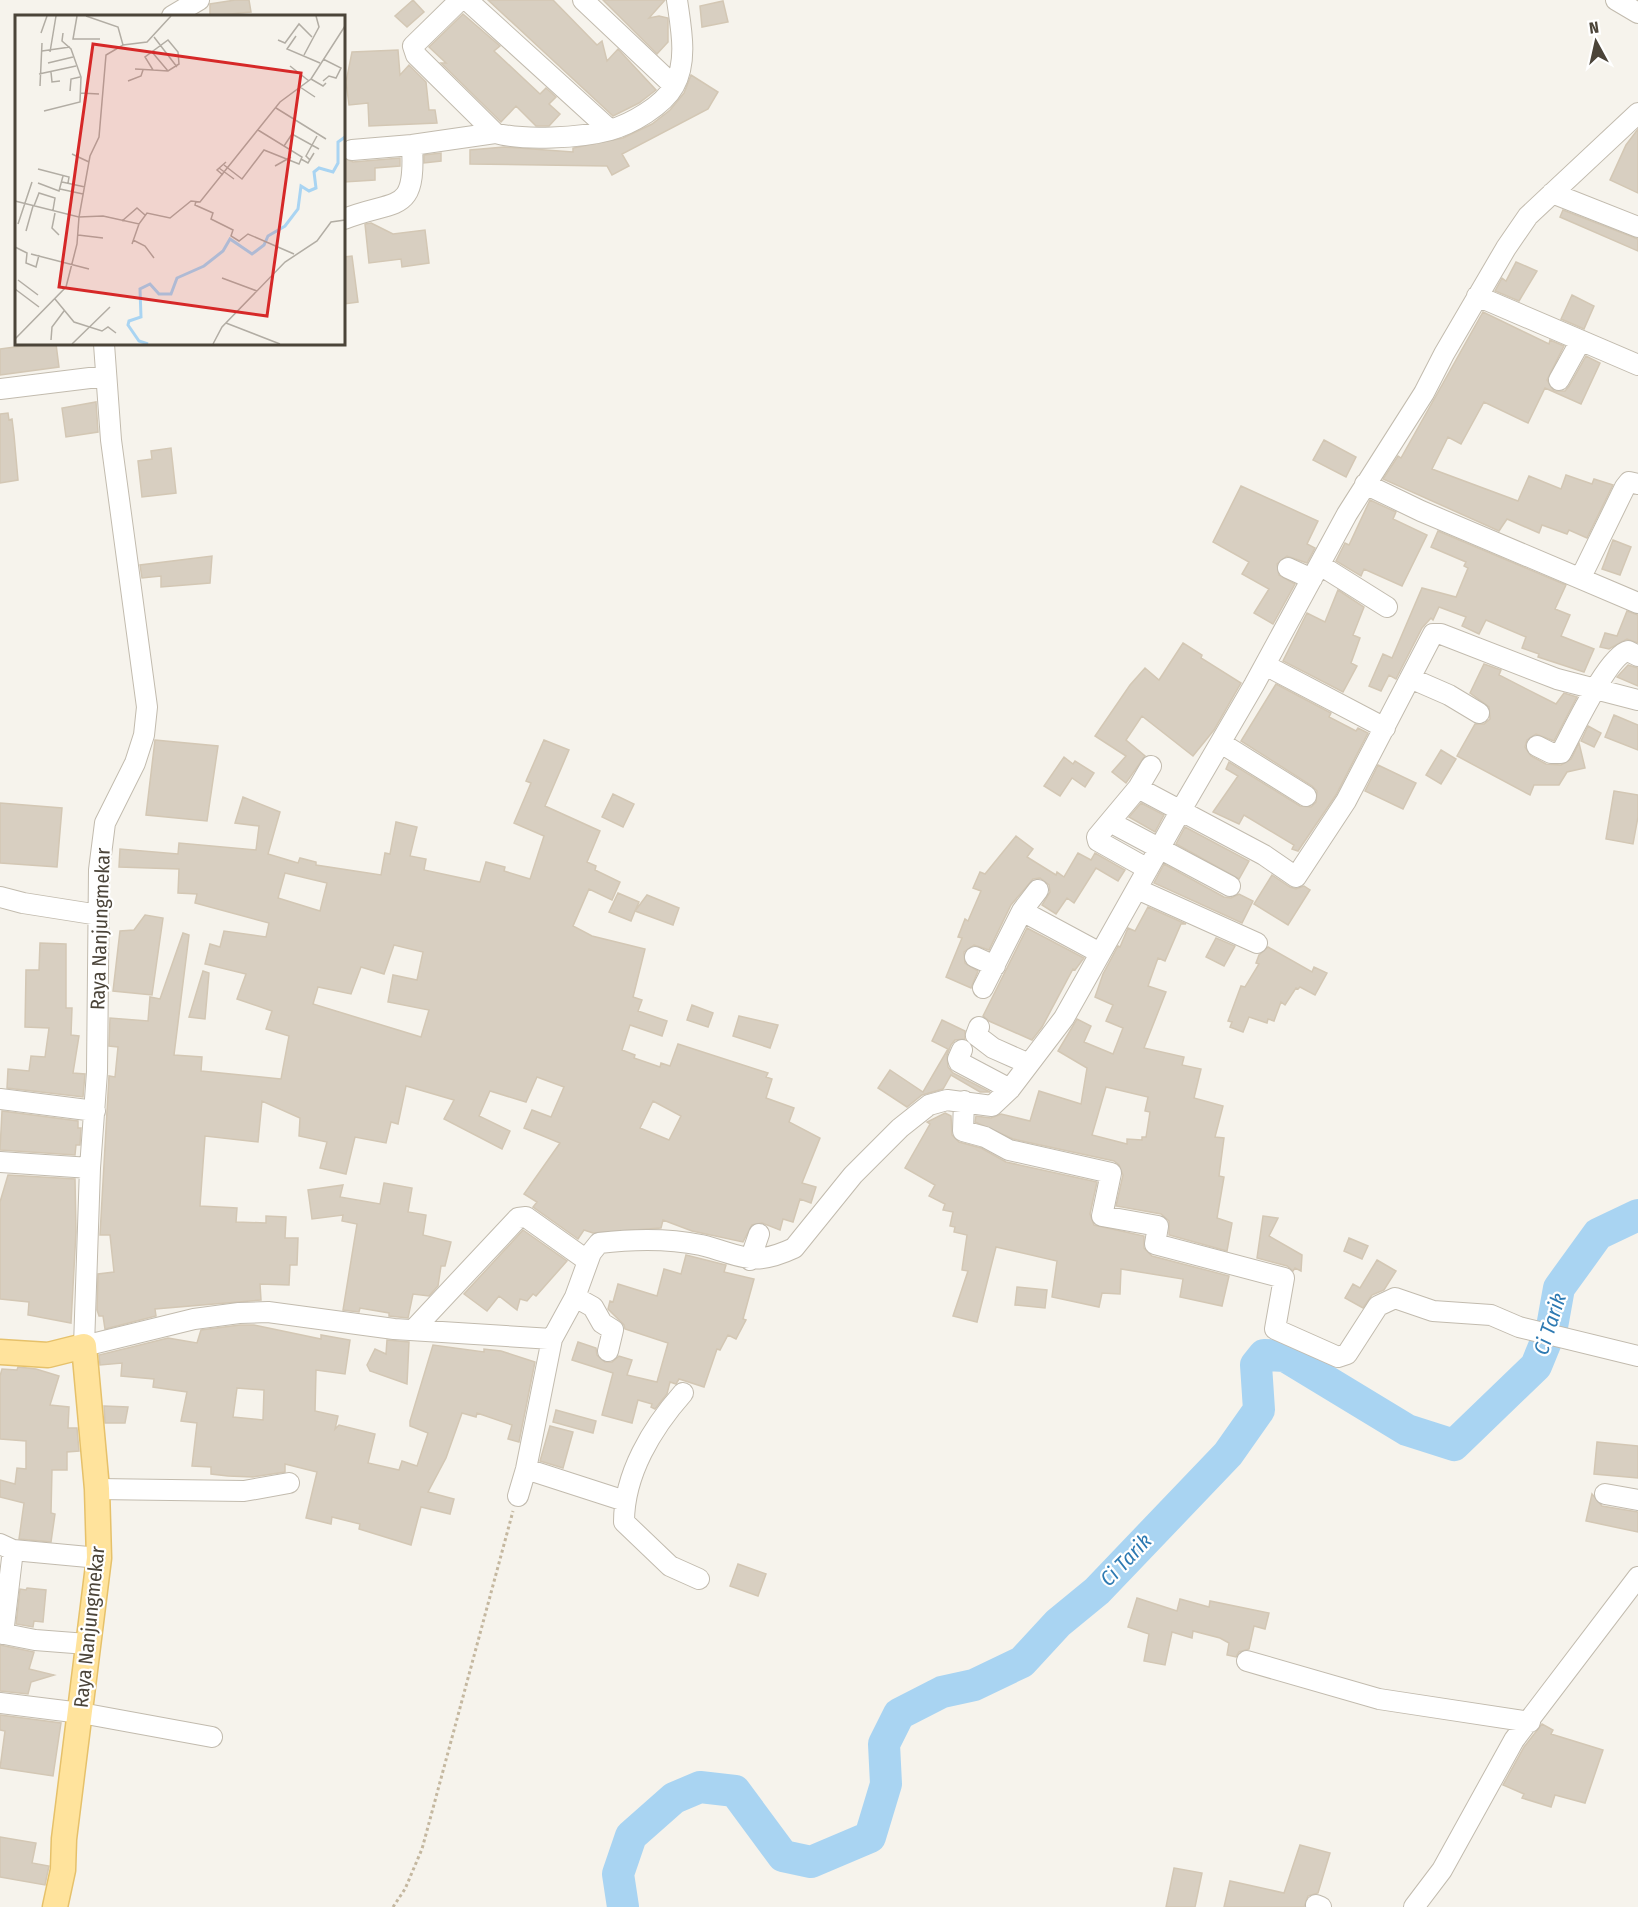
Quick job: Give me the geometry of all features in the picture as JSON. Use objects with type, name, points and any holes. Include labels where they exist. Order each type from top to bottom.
[{"type":"main road","points":[[0,1352],[48,1354],[91,1345]]},
{"type":"main road","name":"Raya Nanjungmekar","points":[[55,1907],[63,1870],[64,1839],[99,1558],[91,1345]]},
{"type":"street","points":[[174,15],[199,0]]},
{"type":"street","points":[[460,0],[413,49],[495,133]]},
{"type":"street","points":[[467,0],[610,130]]},
{"type":"street","points":[[583,0],[674,86]]},
{"type":"street","points":[[352,150],[412,145],[495,133],[506,136],[561,136],[610,130],[645,113],[663,100],[674,86],[683,62],[677,0]]},
{"type":"street","points":[[1616,0],[1638,13]]},
{"type":"street","points":[[518,1496],[526,1469],[552,1339],[575,1297],[593,1248],[599,1243],[637,1239],[700,1245],[750,1260],[767,1258],[794,1248],[852,1175],[900,1128],[929,1105],[947,1100],[992,1106],[1010,1089],[1064,1018],[1365,484],[1424,393],[1477,296],[1528,216],[1638,113]]},
{"type":"street","points":[[345,219],[385,207],[408,194],[414,176],[412,145]]},
{"type":"street","points":[[1552,193],[1638,227]]},
{"type":"street","points":[[1477,296],[1638,365]]},
{"type":"street","points":[[1559,380],[1580,342]]},
{"type":"street","name":"Raya Nanjungmekar","points":[[91,1345],[90,1168],[95,1111],[99,870],[105,823],[135,763],[144,735],[147,707],[111,440],[104,345]]},
{"type":"street","points":[[0,389],[106,376]]},
{"type":"street","points":[[1581,577],[1629,482],[1638,484]]},
{"type":"street","points":[[1365,484],[1421,511],[1638,603]]},
{"type":"street","points":[[1288,568],[1316,572],[1387,608]]},
{"type":"street","points":[[1138,788],[1264,855],[1296,877],[1346,801],[1433,634],[1441,634],[1557,679],[1636,694]]},
{"type":"street","points":[[1537,746],[1551,753],[1561,753],[1595,688],[1623,652],[1628,651],[1638,656]]},
{"type":"street","points":[[1265,665],[1385,728]]},
{"type":"street","points":[[1410,678],[1449,695],[1479,713]]},
{"type":"street","points":[[1221,743],[1306,796]]},
{"type":"street","points":[[1148,869],[1098,841],[1097,837],[1138,788],[1151,766]]},
{"type":"street","points":[[1110,822],[1230,886]]},
{"type":"street","points":[[1137,889],[1257,944]]},
{"type":"street","points":[[983,988],[1022,911],[1038,890]]},
{"type":"street","points":[[0,897],[99,915]]},
{"type":"street","points":[[1022,911],[1100,953]]},
{"type":"street","points":[[975,957],[995,966]]},
{"type":"street","points":[[980,1027],[976,1035],[993,1048],[1029,1064]]},
{"type":"street","points":[[962,1050],[959,1062],[1010,1089]]},
{"type":"street","points":[[0,1099],[95,1111]]},
{"type":"street","points":[[963,1101],[963,1131],[985,1137],[1009,1150],[1111,1173],[1102,1216],[1158,1226],[1155,1244],[1284,1278],[1275,1329],[1338,1357],[1347,1354],[1378,1306],[1395,1298],[1433,1311],[1491,1315],[1519,1327],[1544,1332],[1569,1341],[1638,1356]]},
{"type":"street","points":[[0,1162],[90,1168]]},
{"type":"street","points":[[414,1329],[518,1218],[526,1217],[588,1261]]},
{"type":"street","points":[[750,1260],[759,1234]]},
{"type":"street","points":[[575,1297],[595,1309],[602,1323],[613,1330],[608,1351]]},
{"type":"street","points":[[91,1345],[194,1319],[239,1312],[268,1312],[414,1329],[552,1339]]},
{"type":"street","points":[[683,1393],[644,1447],[625,1502],[625,1524],[670,1566],[699,1579]]},
{"type":"street","points":[[526,1469],[625,1502]]},
{"type":"street","points":[[97,1489],[244,1491],[289,1483]]},
{"type":"street","points":[[1605,1494],[1638,1500]]},
{"type":"street","points":[[87,1644],[35,1640],[2,1633],[6,1547],[99,1558]]},
{"type":"street","points":[[1414,1907],[1442,1870],[1505,1754],[1638,1577]]},
{"type":"street","points":[[1247,1661],[1379,1699],[1530,1722]]},
{"type":"street","points":[[0,1703],[81,1713],[212,1737]]},
{"type":"path","points":[[393,1907],[405,1889],[422,1849],[518,1496]]},
{"type":"building","points":[[249,0],[251,12],[210,15],[210,4]]},
{"type":"building","points":[[413,0],[424,12],[407,27],[395,16]]},
{"type":"building","points":[[488,0],[553,0],[597,45],[602,41],[607,61],[618,49],[656,90],[639,103],[613,116]]},
{"type":"building","points":[[603,0],[665,0],[649,18],[659,16],[668,18],[668,42],[657,54]]},
{"type":"building","points":[[723,1],[728,22],[702,27],[700,6]]},
{"type":"building","points":[[463,14],[500,46],[494,51],[540,94],[546,88],[556,97],[549,104],[560,114],[549,126],[536,126],[516,106],[501,122],[441,63],[446,63],[429,47]]},
{"type":"building","points":[[398,50],[400,75],[409,65],[426,82],[429,110],[435,110],[437,123],[369,126],[368,103],[349,105],[346,82],[352,52]]},
{"type":"building","points":[[691,75],[718,92],[708,109],[622,154],[629,166],[612,175],[607,166],[470,164],[470,150],[504,147],[573,152],[573,148],[623,138],[652,124],[670,110],[684,93]]},
{"type":"building","points":[[1638,129],[1638,193],[1610,180],[1626,145]]},
{"type":"building","points":[[441,153],[441,161],[424,163],[424,155]]},
{"type":"building","points":[[345,158],[353,162],[400,158],[400,166],[375,168],[375,180],[345,182]]},
{"type":"building","points":[[1563,210],[1638,239],[1638,251],[1560,217]]},
{"type":"building","points":[[371,223],[393,234],[425,230],[429,263],[402,267],[401,259],[369,263],[365,224]]},
{"type":"building","points":[[352,256],[358,302],[345,304],[345,257]]},
{"type":"building","points":[[1516,262],[1537,271],[1519,301],[1495,291],[1502,278],[1506,281]]},
{"type":"building","points":[[1572,295],[1594,306],[1584,329],[1561,319]]},
{"type":"building","points":[[1483,312],[1549,344],[1550,340],[1564,346],[1547,380],[1554,391],[1565,391],[1586,356],[1600,363],[1581,404],[1545,388],[1528,423],[1484,402],[1461,444],[1448,437],[1432,469],[1518,501],[1529,476],[1561,489],[1566,475],[1592,484],[1594,479],[1613,485],[1587,538],[1569,530],[1567,534],[1542,525],[1539,533],[1507,519],[1499,531],[1383,479],[1398,456],[1401,458]]},
{"type":"building","points":[[30,345],[56,345],[59,367],[0,375],[0,349]]},
{"type":"building","points":[[96,402],[98,432],[66,437],[62,408]]},
{"type":"building","points":[[8,413],[9,420],[12,419],[18,480],[0,483],[0,414]]},
{"type":"building","points":[[1324,440],[1356,457],[1346,477],[1313,460]]},
{"type":"building","points":[[171,448],[176,493],[142,497],[138,461],[152,459],[151,451]]},
{"type":"building","points":[[1241,486],[1318,521],[1307,544],[1315,548],[1307,563],[1287,556],[1277,564],[1279,575],[1295,584],[1273,624],[1254,613],[1269,589],[1242,574],[1249,562],[1213,542]]},
{"type":"building","points":[[1370,500],[1396,512],[1393,519],[1427,535],[1402,586],[1364,569],[1361,576],[1336,561],[1345,543],[1349,545]]},
{"type":"building","points":[[1438,531],[1566,585],[1555,609],[1570,615],[1561,636],[1594,649],[1584,672],[1538,657],[1539,654],[1522,648],[1526,637],[1486,620],[1479,634],[1462,626],[1466,617],[1439,607],[1433,620],[1431,618],[1422,628],[1396,679],[1389,675],[1381,691],[1369,686],[1383,654],[1392,658],[1422,588],[1456,597],[1468,568],[1464,566],[1466,562],[1431,547]]},
{"type":"building","points":[[1613,540],[1631,547],[1620,575],[1602,569]]},
{"type":"building","points":[[212,556],[210,583],[161,587],[161,576],[142,578],[140,565]]},
{"type":"building","points":[[1338,590],[1364,607],[1353,635],[1360,638],[1351,663],[1357,666],[1343,692],[1283,661],[1307,613],[1325,622]]},
{"type":"building","points":[[1627,611],[1638,615],[1638,643],[1627,639],[1609,649],[1600,647],[1605,633],[1617,636]]},
{"type":"building","points":[[1183,643],[1202,655],[1201,658],[1241,683],[1214,730],[1193,756],[1142,716],[1126,740],[1145,756],[1126,783],[1112,772],[1126,756],[1095,736],[1130,685],[1145,668],[1159,680]]},
{"type":"building","points":[[1484,664],[1501,670],[1499,675],[1556,704],[1564,693],[1577,697],[1554,741],[1536,734],[1527,740],[1525,747],[1531,756],[1546,764],[1561,765],[1571,759],[1579,743],[1585,768],[1567,772],[1559,785],[1534,785],[1530,795],[1457,756],[1475,724],[1484,724],[1490,719],[1489,707],[1470,693]]},
{"type":"building","points":[[1628,665],[1638,668],[1638,686],[1617,677]]},
{"type":"building","points":[[1276,684],[1331,713],[1329,717],[1356,731],[1358,728],[1368,733],[1336,795],[1298,851],[1292,849],[1294,845],[1244,815],[1239,824],[1213,812],[1238,776],[1226,769],[1229,762],[1300,806],[1311,807],[1316,802],[1317,791],[1312,786],[1241,741]]},
{"type":"building","points":[[1614,715],[1638,725],[1638,750],[1605,737]]},
{"type":"building","points":[[1588,726],[1601,733],[1594,747],[1581,741]]},
{"type":"building","points":[[155,740],[218,746],[207,821],[146,815]]},
{"type":"building","points":[[544,740],[569,750],[545,806],[600,831],[587,862],[596,866],[595,870],[620,882],[612,900],[589,889],[573,926],[592,936],[645,949],[633,997],[642,1000],[638,1011],[667,1021],[662,1036],[630,1025],[622,1050],[635,1055],[634,1058],[660,1067],[661,1063],[670,1066],[678,1044],[768,1073],[766,1077],[772,1079],[766,1098],[794,1108],[789,1122],[820,1138],[802,1183],[816,1187],[811,1203],[800,1199],[793,1222],[783,1219],[780,1230],[762,1223],[752,1225],[743,1242],[692,1231],[663,1220],[661,1228],[593,1233],[584,1230],[578,1239],[533,1207],[537,1202],[524,1194],[560,1143],[524,1128],[532,1110],[551,1117],[564,1087],[537,1077],[526,1102],[490,1091],[479,1116],[510,1131],[502,1149],[444,1119],[454,1100],[406,1086],[398,1124],[391,1122],[386,1143],[355,1137],[346,1174],[320,1168],[327,1142],[299,1136],[300,1118],[262,1101],[258,1142],[205,1136],[200,1206],[237,1208],[236,1222],[266,1223],[266,1216],[286,1217],[285,1238],[298,1238],[297,1265],[290,1265],[289,1285],[260,1284],[261,1300],[155,1309],[156,1316],[105,1329],[103,1316],[99,1316],[97,1310],[98,1274],[114,1272],[110,1235],[100,1235],[109,1076],[115,1077],[118,1047],[109,1046],[110,1018],[148,1021],[150,997],[160,999],[183,933],[189,935],[174,1055],[202,1057],[201,1071],[281,1079],[289,1036],[266,1029],[272,1011],[237,999],[246,974],[205,964],[210,944],[220,947],[224,931],[266,937],[269,923],[195,903],[197,894],[178,893],[179,869],[119,867],[120,849],[178,854],[179,843],[256,850],[259,826],[235,823],[243,797],[280,812],[268,854],[298,863],[300,858],[316,862],[316,865],[381,875],[385,853],[390,854],[396,822],[417,827],[410,856],[426,859],[424,870],[480,882],[486,862],[505,867],[504,871],[530,879],[544,836],[514,823],[531,783],[526,781]],"holes":[[[285,873],[327,883],[320,911],[278,898]],[[394,945],[423,952],[417,980],[393,975],[388,1002],[429,1010],[421,1037],[313,1004],[318,987],[351,994],[361,967],[384,974]],[[653,1101],[681,1116],[669,1140],[640,1128]]]},
{"type":"building","points":[[1441,750],[1456,759],[1441,784],[1426,775]]},
{"type":"building","points":[[1064,757],[1073,764],[1075,761],[1094,773],[1085,787],[1072,778],[1060,796],[1044,786]]},
{"type":"building","points":[[1378,765],[1416,783],[1403,809],[1365,791]]},
{"type":"building","points":[[1614,791],[1638,795],[1638,817],[1633,844],[1606,839]]},
{"type":"building","points":[[613,794],[634,804],[623,827],[602,817]]},
{"type":"building","points":[[0,803],[62,808],[57,867],[0,863]]},
{"type":"building","points":[[1141,803],[1164,815],[1155,832],[1129,817]]},
{"type":"building","points":[[1185,827],[1249,861],[1239,879],[1176,844]]},
{"type":"building","points":[[1016,836],[1033,849],[1027,857],[1056,875],[1057,872],[1064,877],[1078,853],[1091,860],[1095,853],[1125,870],[1118,881],[1096,868],[1074,903],[1067,898],[1056,914],[1042,905],[1050,892],[1049,885],[1040,878],[1033,879],[1011,905],[989,950],[974,945],[964,952],[965,963],[978,971],[971,988],[946,977],[962,938],[958,937],[965,919],[968,921],[981,891],[973,888],[980,872],[985,874]]},
{"type":"building","points":[[1164,864],[1224,897],[1231,898],[1239,894],[1253,901],[1242,923],[1154,883]]},
{"type":"building","points":[[1272,875],[1290,887],[1296,889],[1304,886],[1310,890],[1288,925],[1254,904]]},
{"type":"building","points":[[618,893],[639,902],[631,921],[609,912]]},
{"type":"building","points":[[647,895],[679,908],[673,925],[635,911]]},
{"type":"building","points":[[1148,907],[1186,924],[1181,924],[1165,961],[1158,958],[1148,986],[1166,992],[1144,1048],[1184,1057],[1182,1065],[1201,1069],[1194,1098],[1223,1106],[1215,1137],[1224,1138],[1219,1176],[1224,1177],[1217,1218],[1232,1223],[1227,1251],[1169,1235],[1169,1221],[1161,1214],[1116,1206],[1123,1175],[1119,1165],[1114,1161],[1013,1139],[975,1122],[976,1116],[991,1118],[1001,1114],[1030,1121],[1039,1091],[1081,1104],[1087,1068],[1058,1051],[1077,1019],[1091,1026],[1084,1042],[1113,1054],[1123,1028],[1106,1021],[1113,1005],[1095,997],[1103,974],[1118,946],[1120,947],[1128,928],[1135,931]],"holes":[[[1106,1087],[1148,1097],[1145,1111],[1150,1112],[1146,1137],[1142,1137],[1142,1140],[1127,1139],[1127,1144],[1092,1135]]]},
{"type":"building","points":[[145,915],[163,918],[152,995],[113,991],[120,931],[134,930]]},
{"type":"building","points":[[1027,928],[1084,958],[1075,970],[1073,969],[1042,1027],[1032,1040],[989,1021],[983,1016]]},
{"type":"building","points":[[1216,938],[1235,946],[1224,966],[1206,957]]},
{"type":"building","points":[[40,943],[66,944],[66,1008],[72,1008],[71,1035],[79,1036],[73,1073],[85,1074],[83,1097],[7,1088],[8,1069],[29,1071],[31,1056],[45,1057],[49,1028],[25,1027],[26,970],[39,970]]},
{"type":"building","points":[[1268,947],[1312,972],[1314,967],[1327,973],[1315,995],[1300,987],[1296,988],[1285,1005],[1281,1002],[1274,1021],[1268,1019],[1267,1023],[1249,1017],[1243,1032],[1230,1027],[1232,1022],[1228,1021],[1241,986],[1245,987],[1259,964],[1256,963],[1259,955]]},
{"type":"building","points":[[203,971],[209,973],[205,1019],[189,1017]]},
{"type":"building","points":[[692,1005],[713,1013],[708,1027],[687,1020]]},
{"type":"building","points":[[739,1016],[778,1025],[770,1048],[733,1036]]},
{"type":"building","points":[[942,1020],[965,1031],[965,1039],[955,1040],[951,1045],[947,1055],[948,1067],[953,1073],[990,1092],[980,1092],[951,1075],[943,1089],[922,1095],[907,1107],[878,1088],[890,1070],[923,1092],[948,1049],[932,1041]]},
{"type":"building","points":[[2,1111],[78,1121],[78,1128],[81,1128],[80,1145],[76,1145],[75,1155],[0,1150]]},
{"type":"building","points":[[945,1113],[951,1116],[952,1135],[959,1142],[981,1148],[1006,1162],[1097,1182],[1090,1214],[1094,1225],[1144,1236],[1144,1248],[1152,1256],[1229,1276],[1222,1306],[1180,1297],[1183,1279],[1121,1269],[1120,1294],[1102,1293],[1099,1307],[1052,1297],[1057,1261],[996,1247],[977,1322],[953,1316],[968,1271],[962,1270],[967,1235],[954,1232],[955,1227],[950,1226],[953,1212],[943,1210],[945,1204],[929,1196],[935,1185],[905,1168],[930,1124],[927,1122]]},
{"type":"building","points":[[8,1175],[75,1179],[76,1232],[71,1323],[28,1315],[29,1302],[0,1299],[0,1202]]},
{"type":"building","points":[[384,1183],[412,1188],[408,1212],[426,1215],[423,1235],[451,1242],[445,1266],[441,1266],[438,1286],[429,1296],[413,1294],[408,1318],[389,1316],[389,1313],[360,1308],[359,1312],[343,1310],[357,1224],[342,1221],[343,1215],[312,1219],[308,1190],[343,1185],[340,1197],[380,1204]]},
{"type":"building","points":[[1263,1216],[1278,1218],[1269,1236],[1302,1255],[1301,1271],[1295,1268],[1293,1271],[1287,1266],[1257,1258]]},
{"type":"building","points":[[523,1230],[567,1261],[536,1296],[533,1294],[527,1301],[520,1299],[517,1310],[499,1296],[487,1311],[464,1294]]},
{"type":"building","points":[[1349,1238],[1368,1246],[1362,1259],[1344,1251]]},
{"type":"building","points":[[686,1255],[726,1265],[724,1272],[754,1279],[743,1319],[746,1320],[736,1339],[728,1335],[720,1350],[717,1349],[704,1387],[679,1379],[676,1384],[670,1382],[667,1394],[655,1409],[651,1407],[652,1404],[638,1400],[632,1423],[602,1415],[613,1373],[572,1360],[578,1342],[596,1348],[597,1355],[605,1362],[612,1362],[619,1356],[632,1360],[627,1375],[657,1382],[668,1343],[625,1329],[624,1325],[608,1309],[610,1301],[613,1302],[618,1284],[657,1296],[664,1269],[681,1274]]},
{"type":"building","points":[[1377,1260],[1396,1271],[1384,1290],[1372,1295],[1363,1308],[1345,1298],[1353,1284],[1360,1288]]},
{"type":"building","points":[[1017,1287],[1047,1290],[1045,1308],[1015,1305]]},
{"type":"building","points":[[254,1325],[321,1339],[321,1335],[350,1340],[345,1374],[316,1370],[315,1411],[338,1416],[335,1429],[339,1425],[375,1434],[368,1463],[399,1470],[402,1461],[417,1466],[428,1433],[410,1426],[410,1421],[433,1345],[484,1352],[484,1349],[501,1351],[535,1362],[519,1442],[508,1439],[512,1425],[477,1413],[476,1417],[462,1413],[446,1458],[428,1492],[454,1499],[450,1514],[421,1507],[411,1545],[359,1529],[360,1524],[332,1517],[331,1524],[306,1518],[317,1472],[285,1464],[285,1472],[253,1477],[228,1476],[211,1474],[211,1467],[192,1466],[197,1423],[181,1421],[187,1392],[153,1387],[154,1379],[121,1376],[122,1363],[100,1365],[99,1355],[168,1338],[197,1343],[201,1330]],"holes":[[[237,1388],[264,1390],[263,1420],[233,1417]]]},
{"type":"building","points":[[387,1340],[409,1342],[407,1384],[370,1371],[367,1365],[375,1349],[386,1354]]},
{"type":"building","points":[[18,1367],[36,1369],[59,1376],[50,1405],[69,1407],[68,1428],[77,1428],[79,1451],[67,1452],[67,1470],[52,1470],[51,1513],[55,1514],[51,1542],[19,1539],[24,1503],[0,1497],[0,1480],[15,1484],[17,1468],[26,1469],[26,1441],[0,1439],[0,1376],[2,1369],[17,1370]]},
{"type":"building","points":[[104,1406],[128,1407],[125,1423],[105,1423]]},
{"type":"building","points":[[556,1410],[596,1421],[593,1433],[553,1422]]},
{"type":"building","points":[[550,1426],[573,1432],[563,1468],[540,1461]]},
{"type":"building","points":[[1597,1442],[1638,1446],[1638,1478],[1594,1474]]},
{"type":"building","points":[[1592,1494],[1602,1506],[1638,1512],[1638,1532],[1586,1521]]},
{"type":"building","points":[[738,1564],[766,1574],[758,1596],[730,1586]]},
{"type":"building","points":[[27,1588],[46,1590],[43,1622],[34,1621],[33,1627],[16,1624],[20,1589],[26,1590]]},
{"type":"building","points":[[1137,1598],[1177,1611],[1180,1599],[1209,1607],[1210,1601],[1269,1613],[1265,1629],[1254,1626],[1249,1649],[1239,1652],[1236,1657],[1227,1655],[1229,1643],[1220,1638],[1193,1631],[1192,1638],[1172,1632],[1165,1665],[1144,1661],[1149,1634],[1128,1627]]},
{"type":"building","points":[[0,1645],[34,1652],[29,1669],[54,1675],[31,1682],[28,1694],[0,1691]]},
{"type":"building","points":[[0,1715],[61,1723],[53,1776],[0,1768],[5,1731],[0,1730]]},
{"type":"building","points":[[1542,1724],[1553,1730],[1551,1734],[1603,1750],[1585,1803],[1555,1795],[1551,1807],[1522,1798],[1524,1794],[1503,1785],[1524,1747]]},
{"type":"building","points":[[0,1837],[36,1843],[32,1863],[49,1866],[45,1885],[0,1877]]},
{"type":"building","points":[[1300,1845],[1330,1853],[1318,1893],[1308,1896],[1304,1907],[1224,1907],[1230,1881],[1284,1893]]},
{"type":"building","points":[[1174,1868],[1202,1873],[1195,1907],[1166,1907]]},
{"type":"waterway","name":"Ci Tarik","points":[[623,1907],[618,1874],[631,1836],[674,1798],[700,1787],[735,1791],[783,1856],[811,1862],[870,1837],[886,1784],[884,1744],[899,1714],[942,1692],[974,1685],[1022,1662],[1058,1623],[1097,1591],[1228,1454],[1259,1410],[1256,1365],[1264,1355],[1285,1356],[1407,1430],[1454,1445],[1536,1366],[1552,1327],[1559,1288],[1598,1234],[1638,1215]]}]
